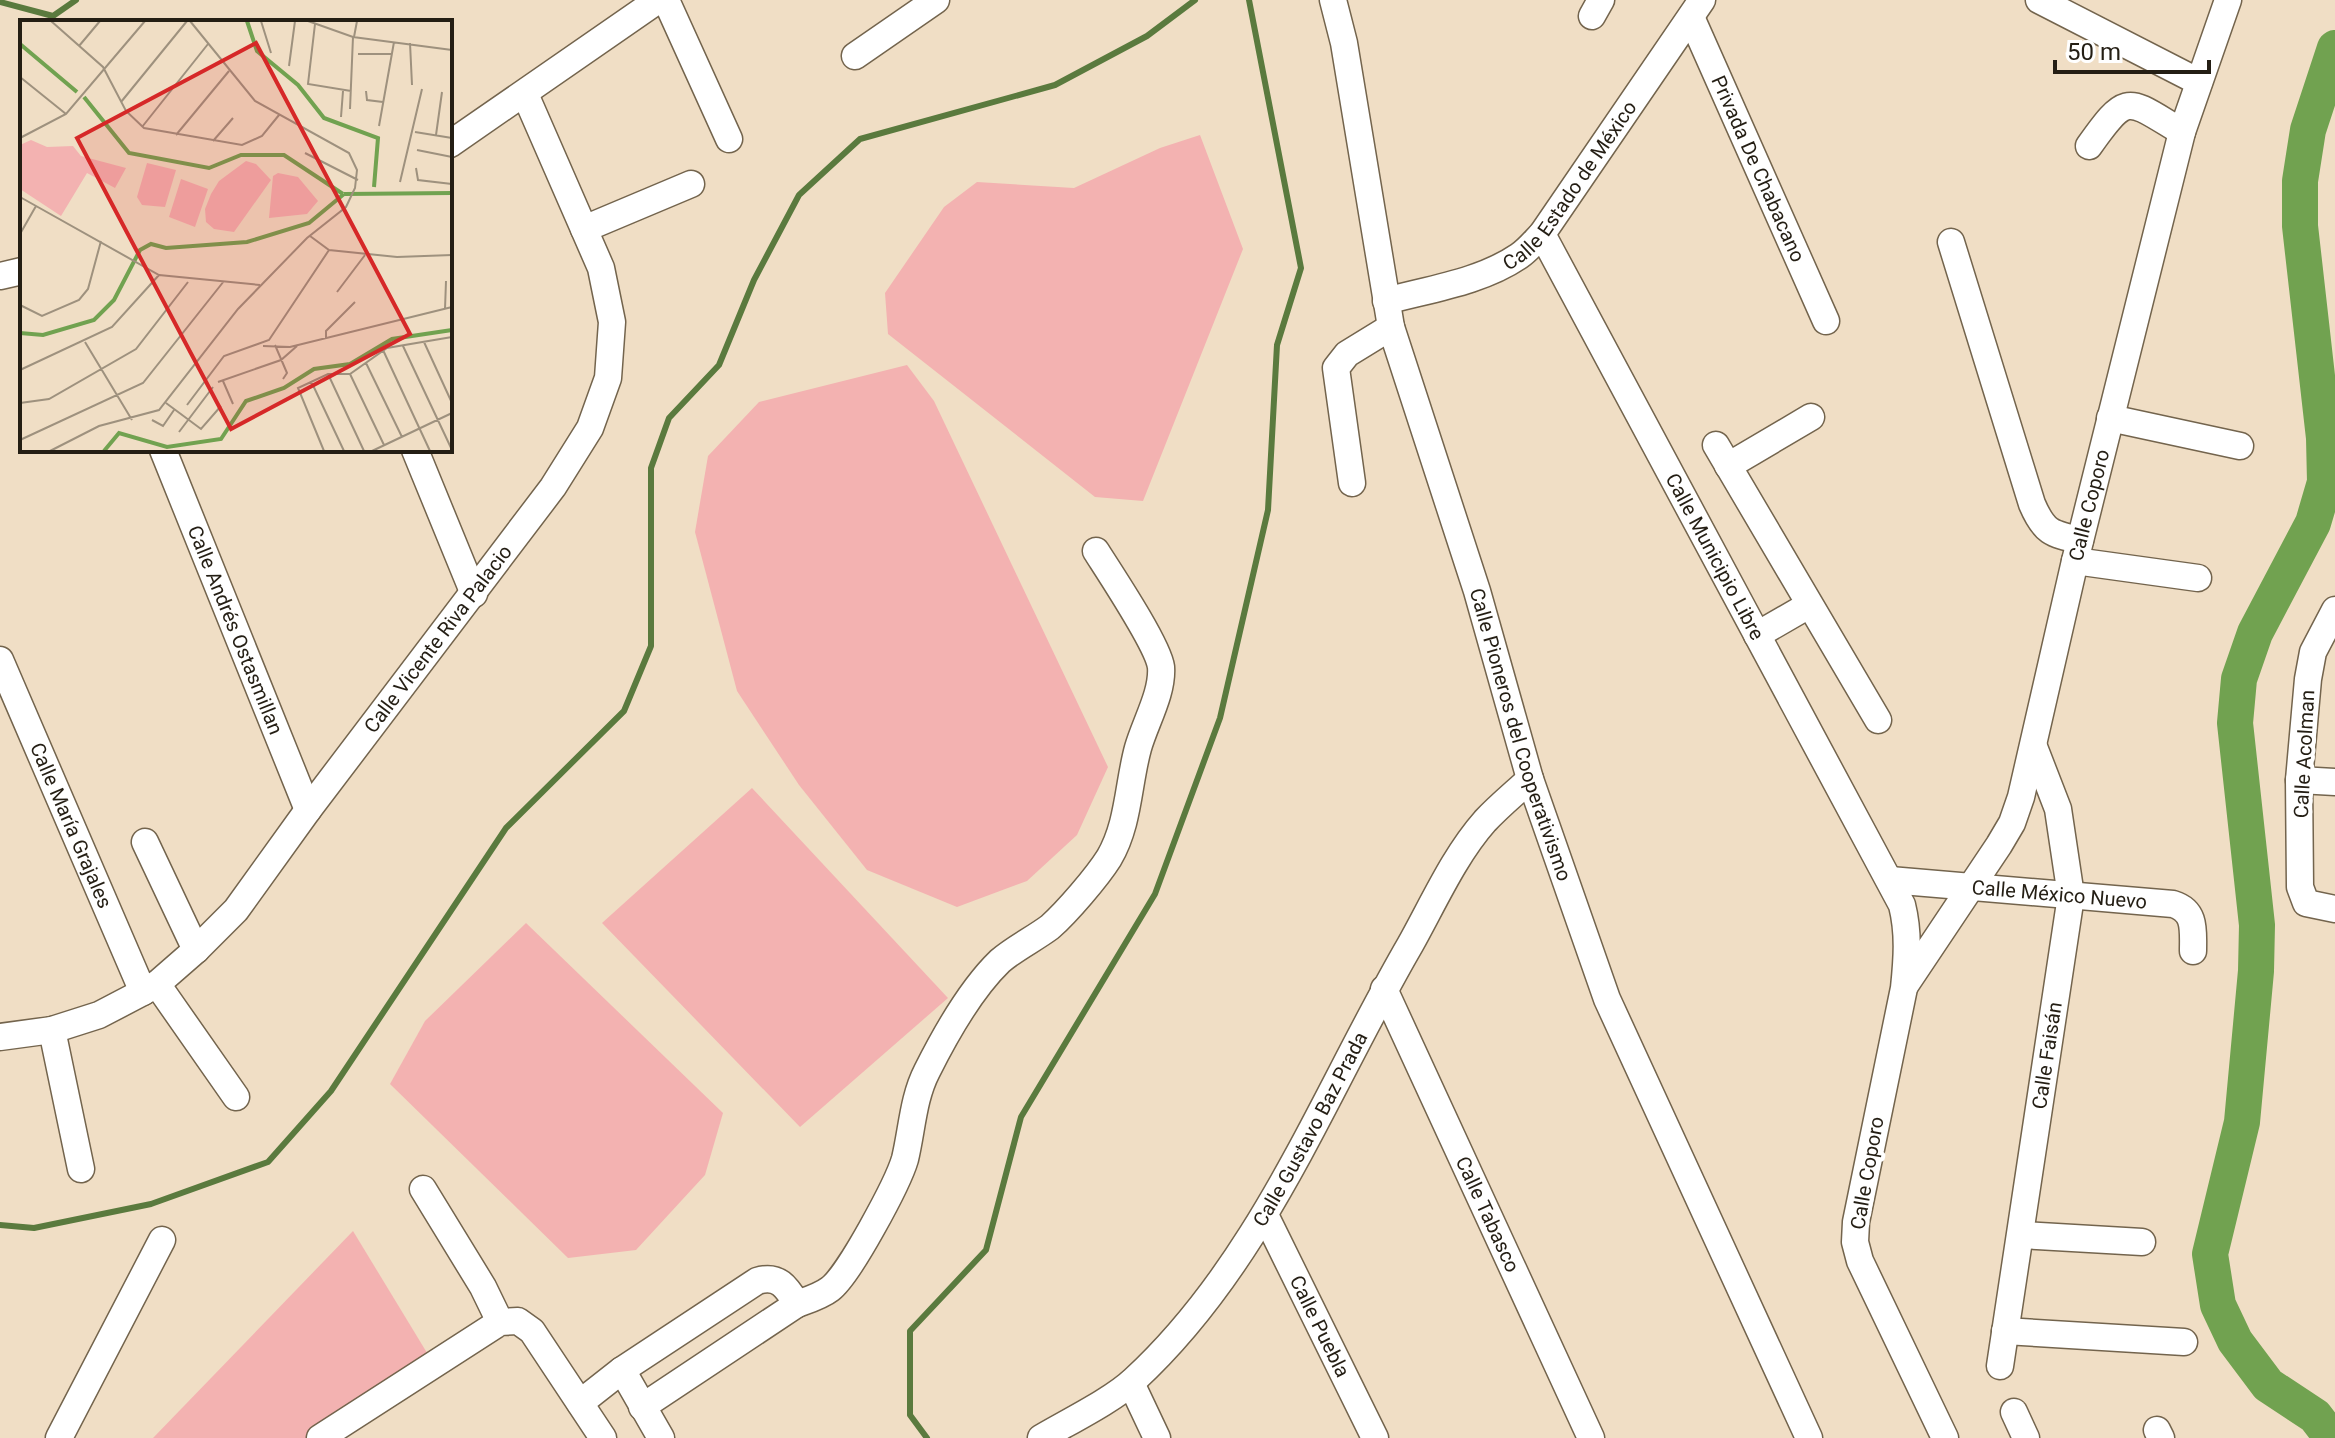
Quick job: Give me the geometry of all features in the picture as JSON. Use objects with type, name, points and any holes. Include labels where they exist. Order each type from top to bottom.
[{"type":"street","points":[[452,143],[658,0]]},
{"type":"street","points":[[666,0],[729,139]]},
{"type":"street","points":[[855,56],[936,0]]},
{"type":"street","name":"Calle Pioneros del Cooperativismo","points":[[1333,0],[1344,43],[1389,314],[1477,591],[1530,779],[1607,999],[1809,1438]]},
{"type":"street","points":[[2039,0],[2199,82]]},
{"type":"street","name":"Calle Coporo","points":[[1904,988],[2012,823],[2034,747],[2077,550],[2182,132],[2228,0]]},
{"type":"street","name":"Calle Estado de México","points":[[1352,483],[1336,368],[1389,314],[1522,255],[1542,234],[1696,9]]},
{"type":"street","name":"Privada De Chabacano","points":[[1696,9],[1826,321]]},
{"type":"street","name":"Calle Vicente Riva Palacio","points":[[0,1037],[52,1030],[99,1015],[150,988],[196,950],[236,910],[553,487],[590,428],[608,378],[612,322],[601,268],[525,94]]},
{"type":"street","points":[[2089,146],[2112,113],[2130,105],[2140,107],[2182,132]]},
{"type":"street","points":[[584,229],[691,184]]},
{"type":"street","name":"Calle Municipio Libre","points":[[1542,234],[1890,880]]},
{"type":"street","points":[[1951,242],[2040,523],[2077,550],[2198,578]]},
{"type":"street","points":[[0,276],[20,271]]},
{"type":"street","points":[[1811,417],[1722,456],[1878,720]]},
{"type":"street","points":[[2110,418],[2240,446]]},
{"type":"street","name":"Calle Andrés Ostasmillan","points":[[164,452],[308,810]]},
{"type":"street","points":[[416,452],[474,594]]},
{"type":"street","points":[[642,1407],[797,1304],[830,1289],[844,1274],[890,1195],[905,1158],[916,1099],[926,1073],[978,984],[1002,959],[1050,926],[1109,858],[1126,814],[1137,752],[1158,688],[1161,665],[1096,551]]},
{"type":"street","points":[[1757,635],[1809,605]]},
{"type":"street","name":"Calle Acolman","points":[[2335,610],[2324,653],[2308,679],[2299,780],[2300,887],[2306,903],[2335,909]]},
{"type":"street","name":"Calle María Grajales","points":[[0,660],[150,988],[236,1097]]},
{"type":"street","name":"Calle Faisán","points":[[2000,1366],[2071,896],[2058,809],[2034,747]]},
{"type":"street","name":"Calle Gustavo Baz Prada","points":[[1041,1438],[1131,1383],[1174,1340],[1214,1290],[1265,1215],[1384,989],[1464,850],[1485,821],[1530,779]]},
{"type":"street","points":[[2299,780],[2335,782]]},
{"type":"street","points":[[145,842],[196,950]]},
{"type":"street","name":"Calle Coporo","points":[[1890,880],[1907,925],[1904,988],[1859,1206],[1855,1242],[1860,1261],[1945,1438]]},
{"type":"street","name":"Calle México Nuevo","points":[[1890,880],[2173,904],[2183,907],[2190,915],[2193,951]]},
{"type":"street","name":"Calle Tabasco","points":[[1384,989],[1591,1438]]},
{"type":"street","points":[[52,1030],[81,1169]]},
{"type":"street","points":[[423,1189],[483,1287],[509,1322],[532,1331],[603,1438]]},
{"type":"street","name":"Calle Puebla","points":[[1265,1215],[1375,1438]]},
{"type":"street","points":[[2021,1235],[2142,1242]]},
{"type":"street","points":[[59,1438],[162,1240]]},
{"type":"street","points":[[580,1403],[622,1370],[757,1281],[767,1277],[778,1280],[797,1304]]},
{"type":"street","points":[[320,1438],[509,1322]]},
{"type":"street","points":[[691,1325],[714,1360]]},
{"type":"street","points":[[2005,1331],[2184,1342]]},
{"type":"street","points":[[622,1370],[661,1438]]},
{"type":"street","points":[[1131,1383],[1157,1438]]},
{"type":"street","points":[[2014,1412],[2026,1438]]},
{"type":"shaded area","points":[[1200,135],[1243,249],[1143,501],[1095,497],[888,334],[885,293],[944,207],[977,182],[1074,188],[1160,148]]},
{"type":"shaded area","points":[[907,365],[934,401],[1108,767],[1077,835],[1027,881],[957,907],[867,870],[799,785],[737,691],[695,532],[708,456],[759,402]]},
{"type":"shaded area","points":[[752,788],[948,998],[800,1127],[602,923]]},
{"type":"shaded area","points":[[526,923],[723,1113],[705,1175],[636,1250],[568,1258],[390,1084],[425,1021]]},
{"type":"shaded area","points":[[353,1231],[435,1366],[328,1438],[153,1438]]},
{"type":"waterway","points":[[0,2],[53,16],[76,0]]},
{"type":"waterway","points":[[0,1225],[34,1228],[151,1204],[268,1162],[331,1091],[506,828],[624,711],[651,646],[651,468],[669,418],[719,365],[754,280],[799,195],[860,139],[1055,85],[1147,36],[1195,0]]},
{"type":"waterway","points":[[927,1438],[910,1415],[910,1331],[986,1250],[1021,1117],[1155,894],[1220,718],[1268,510],[1277,345],[1301,268],[1249,0]]},
{"type":"waterway","points":[[2332,1438],[2315,1416],[2268,1385],[2235,1341],[2218,1305],[2210,1254],[2242,1122],[2256,971],[2257,925],[2235,723],[2239,679],[2255,633],[2313,523],[2325,482],[2324,438],[2300,226],[2300,181],[2308,130],[2335,48]]}]
